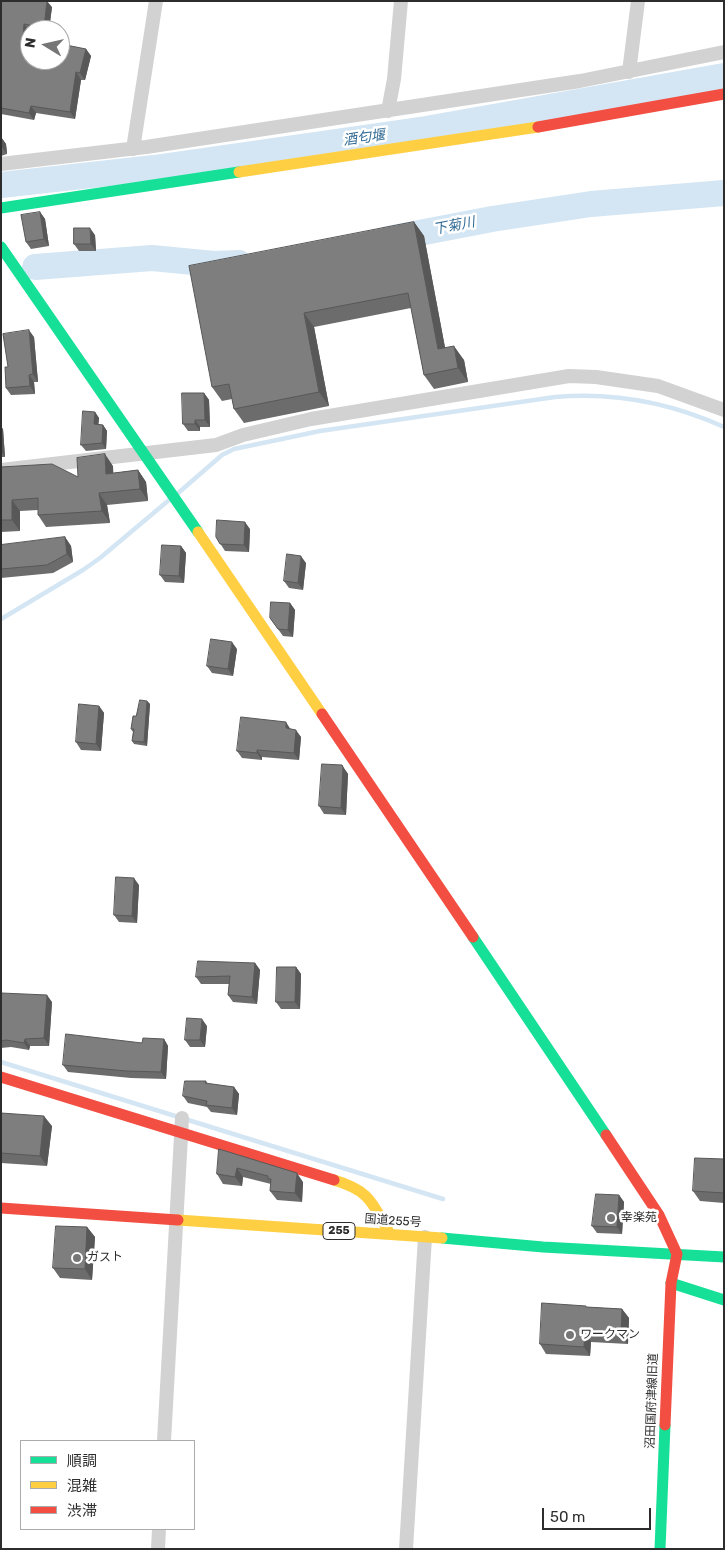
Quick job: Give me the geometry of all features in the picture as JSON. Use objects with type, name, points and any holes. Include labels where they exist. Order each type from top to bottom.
[{"type":"main road","points":[[1,208],[538,127],[724,94]]},
{"type":"main road","points":[[1,247],[185,513],[594,1118],[659,1215],[677,1254]]},
{"type":"main road","points":[[1,1077],[182,1127],[352,1185],[369,1196],[390,1234]]},
{"type":"main road","name":"国道255号","points":[[1,1208],[390,1234],[543,1247],[724,1257]]},
{"type":"main road","name":"沼田国府津線旧道","points":[[660,1549],[671,1283],[677,1254]]},
{"type":"main road","points":[[671,1283],[724,1300]]},
{"type":"street","points":[[133,149],[156,1]]},
{"type":"street","points":[[388,110],[394,79],[401,1]]},
{"type":"street","points":[[629,72],[638,1]]},
{"type":"street","points":[[1,164],[133,149],[388,110],[629,72],[724,52]]},
{"type":"street","points":[[1,470],[216,445],[251,433],[311,419],[569,376],[596,377],[658,386],[724,410]]},
{"type":"street","points":[[164,1440],[182,1127]]},
{"type":"street","points":[[406,1549],[425,1237]]},
{"type":"street","points":[[158,1549],[159,1530]]},
{"type":"building","points":[[1,1],[47,1],[45,20],[20,20],[20,70],[70,70],[70,46],[86,49],[80,73],[76,72],[70,112],[31,106],[29,113],[1,108]]},
{"type":"building","points":[[40,212],[44,239],[26,242],[21,215]]},
{"type":"building","points":[[414,222],[438,349],[454,346],[458,368],[424,375],[408,293],[304,313],[319,392],[234,409],[229,384],[212,387],[189,266]]},
{"type":"building","points":[[74,228],[90,228],[91,244],[74,244]]},
{"type":"building","points":[[29,330],[33,374],[29,375],[30,386],[6,388],[5,367],[8,367],[3,334]]},
{"type":"building","points":[[182,393],[204,393],[205,420],[195,420],[195,424],[183,424]]},
{"type":"building","points":[[83,411],[95,412],[94,424],[103,425],[102,443],[81,445]]},
{"type":"building","points":[[105,454],[106,474],[138,470],[140,489],[99,493],[102,511],[38,515],[38,498],[12,500],[12,520],[1,520],[1,467],[52,464],[78,477],[77,458]]},
{"type":"building","points":[[217,520],[245,522],[244,545],[220,544],[216,537]]},
{"type":"building","points":[[65,537],[67,554],[47,565],[1,569],[1,545]]},
{"type":"building","points":[[162,545],[181,546],[179,576],[160,575]]},
{"type":"building","points":[[287,554],[301,556],[298,583],[284,581]]},
{"type":"building","points":[[271,602],[290,603],[288,630],[278,629],[270,618]]},
{"type":"building","points":[[211,639],[232,642],[228,669],[207,666]]},
{"type":"building","points":[[140,700],[147,701],[144,742],[132,741],[134,729],[131,729],[133,716],[136,716]]},
{"type":"building","points":[[79,704],[99,706],[96,744],[76,742]]},
{"type":"building","points":[[241,717],[286,722],[286,728],[296,730],[294,753],[257,750],[257,753],[237,751]]},
{"type":"building","points":[[322,764],[342,765],[343,767],[341,808],[319,806]]},
{"type":"building","points":[[116,877],[134,878],[132,916],[114,915]]},
{"type":"building","points":[[198,961],[255,963],[252,997],[228,995],[230,976],[196,977]]},
{"type":"building","points":[[277,967],[296,967],[295,1002],[276,1002]]},
{"type":"building","points":[[1,993],[47,995],[44,1038],[25,1039],[24,1043],[1,1041]]},
{"type":"building","points":[[187,1018],[202,1019],[200,1040],[185,1040]]},
{"type":"building","points":[[66,1034],[142,1043],[143,1038],[164,1039],[161,1072],[63,1065]]},
{"type":"building","points":[[185,1081],[206,1081],[205,1083],[234,1087],[232,1108],[206,1105],[207,1101],[183,1096]]},
{"type":"building","points":[[1,1113],[44,1116],[40,1156],[1,1153]]},
{"type":"building","points":[[219,1149],[297,1173],[295,1193],[270,1191],[271,1179],[268,1179],[268,1176],[237,1168],[235,1177],[217,1174]]},
{"type":"building","points":[[695,1158],[724,1159],[724,1193],[693,1191]]},
{"type":"building","name":"幸楽苑","points":[[596,1194],[619,1195],[617,1227],[592,1226]]},
{"type":"building","points":[[56,1226],[87,1227],[85,1269],[53,1268]]},
{"type":"building","points":[[542,1303],[622,1309],[621,1335],[585,1332],[584,1347],[540,1344]]},
{"type":"waterway","name":"酒匂堰","points":[[1,185],[154,168],[426,129],[724,76]]},
{"type":"waterway","name":"下菊川","points":[[388,239],[492,219],[591,204],[724,193]]},
{"type":"waterway","name":"下菊川","points":[[35,267],[152,258],[214,264],[239,263]]},
{"type":"waterway","points":[[177,494],[222,455],[234,449],[320,431],[555,397],[598,396],[641,401],[683,411],[724,427]]},
{"type":"waterway","points":[[1,619],[100,558],[169,500]]},
{"type":"waterway","points":[[1,1062],[443,1199]]},
{"type":"traffic: fast","points":[[1,208],[239,172]]},
{"type":"traffic: fast","points":[[1,247],[198,532]]},
{"type":"traffic: fast","points":[[473,937],[606,1135]]},
{"type":"traffic: fast","points":[[442,1238],[543,1247],[724,1257]]},
{"type":"traffic: fast","points":[[671,1283],[724,1300]]},
{"type":"traffic: fast","points":[[660,1549],[665,1425]]},
{"type":"traffic: slow","points":[[239,172],[538,127]]},
{"type":"traffic: slow","points":[[198,532],[322,714]]},
{"type":"traffic: slow","points":[[334,1180],[346,1184],[363,1194],[374,1206],[390,1234]]},
{"type":"traffic: slow","points":[[178,1220],[442,1238]]},
{"type":"traffic: jam","points":[[538,127],[724,94]]},
{"type":"traffic: jam","points":[[322,714],[473,937]]},
{"type":"traffic: jam","points":[[1,1077],[334,1180]]},
{"type":"traffic: jam","points":[[606,1135],[659,1215],[677,1254],[671,1283],[665,1425]]},
{"type":"traffic: jam","points":[[1,1208],[178,1220]]},
{"type":"place","name":"幸楽苑","points":[[611,1218]]},
{"type":"place","name":"ガスト","points":[[77,1258]]},
{"type":"place","name":"ワークマン","points":[[570,1335]]}]
